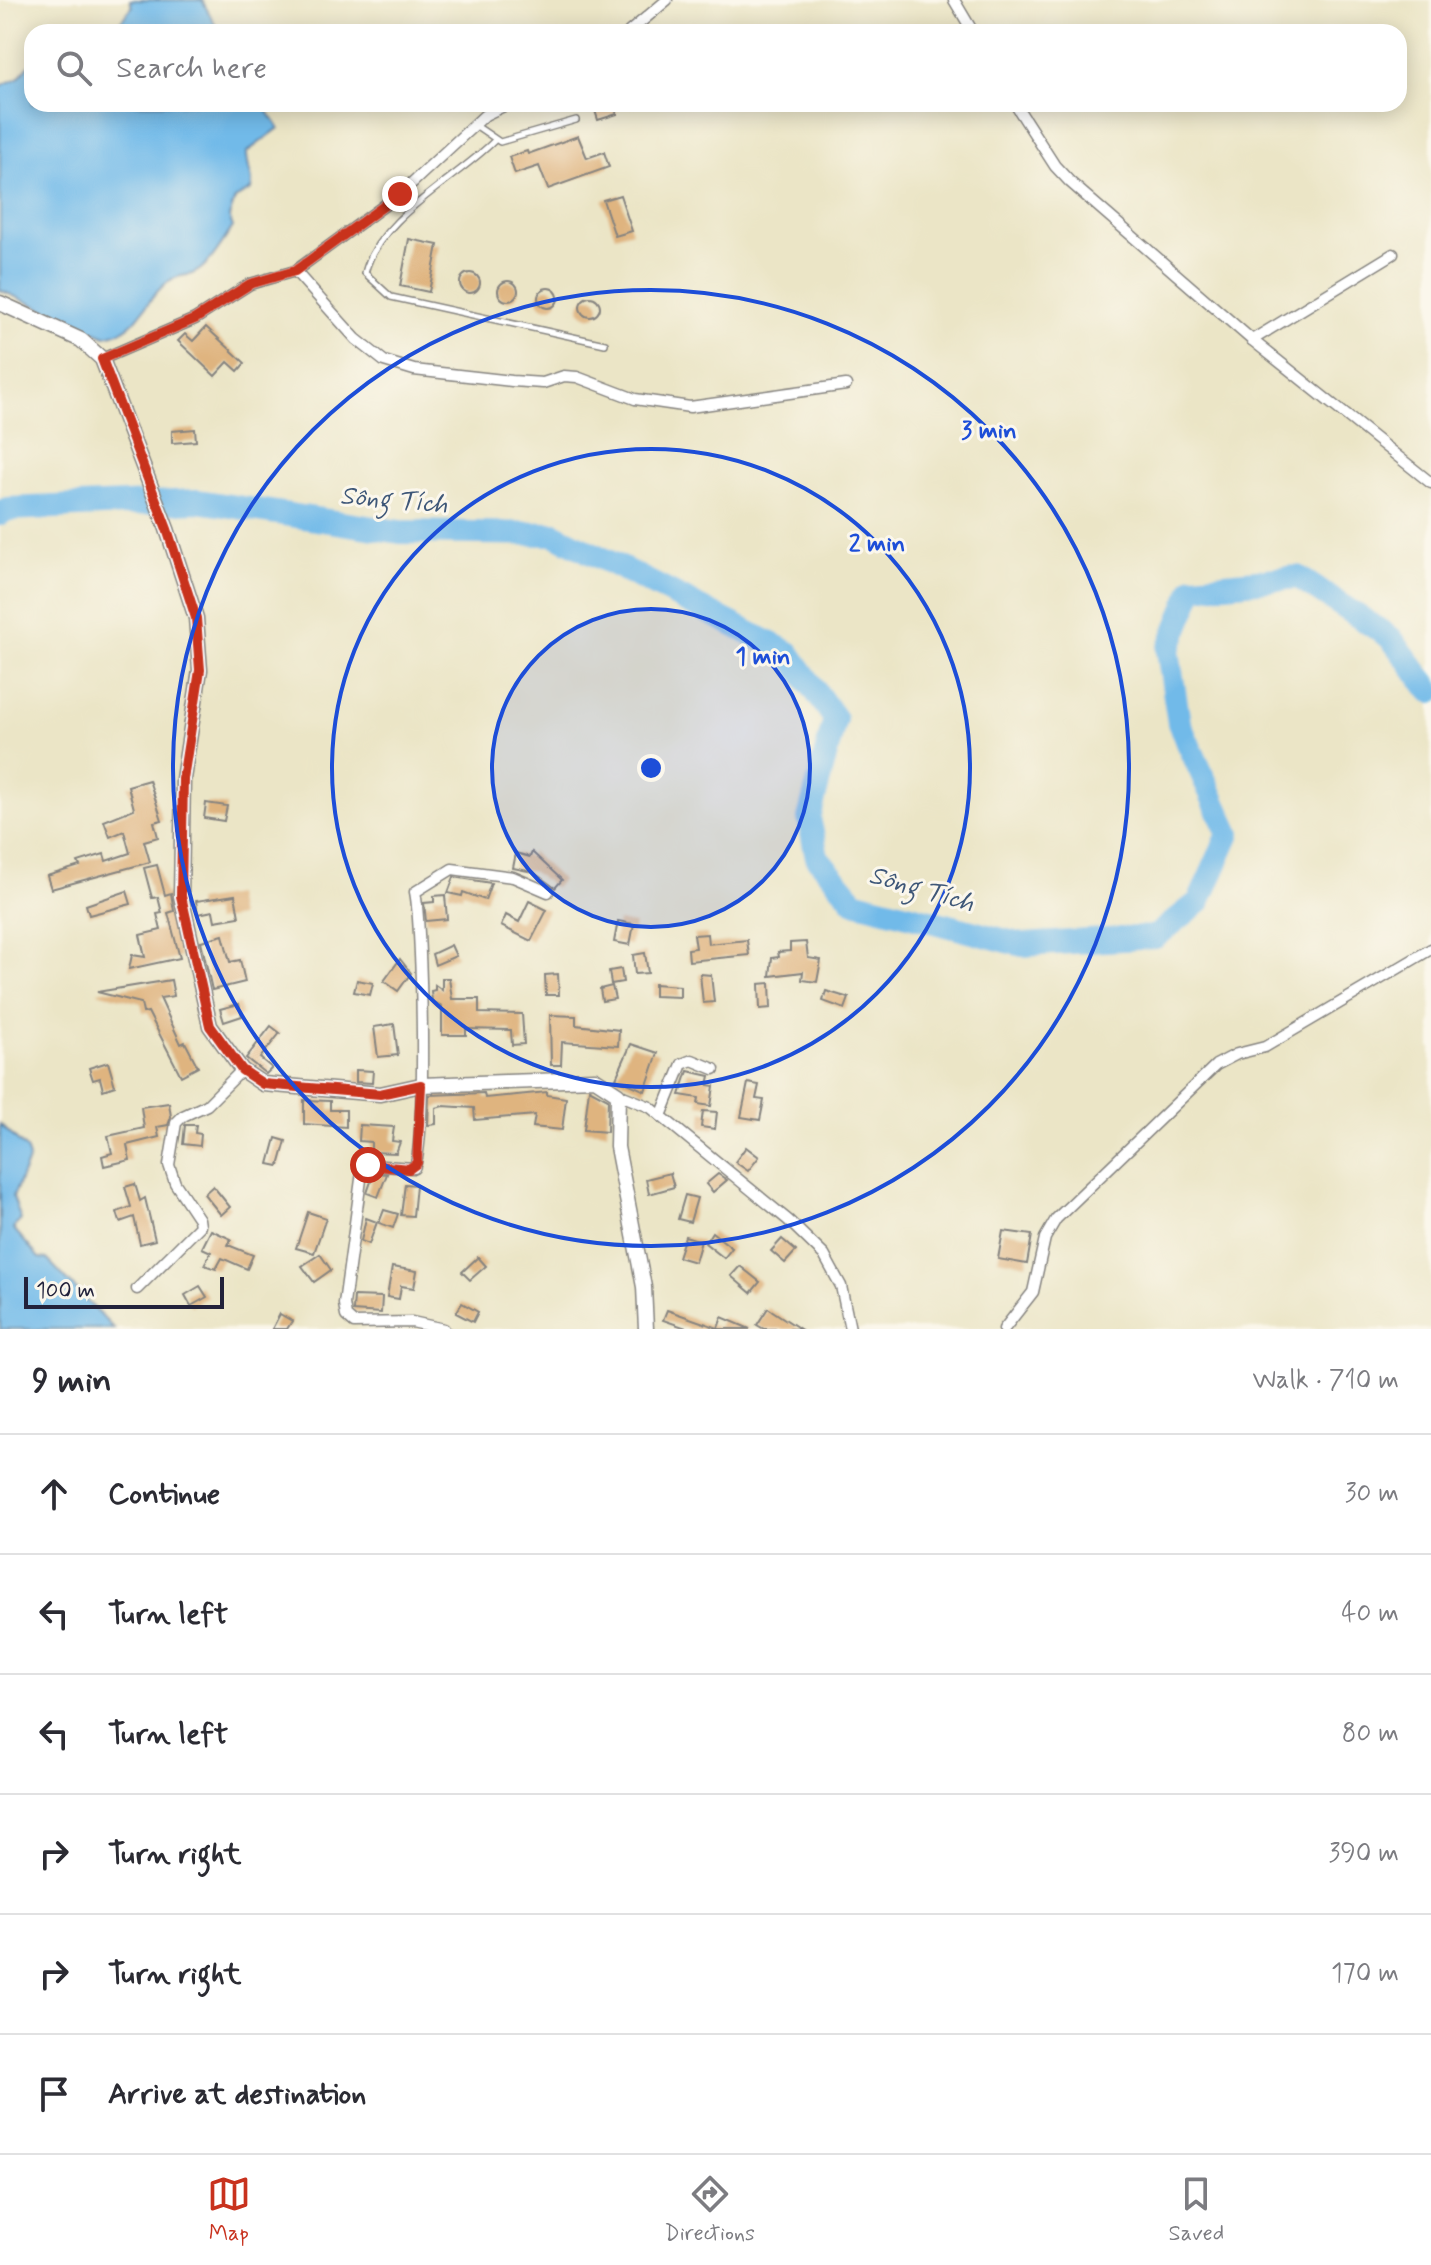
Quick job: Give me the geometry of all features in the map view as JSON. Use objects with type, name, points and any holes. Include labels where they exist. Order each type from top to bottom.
[{"type":"street","points":[[638,24],[667,0]]},
{"type":"street","points":[[954,0],[968,24]]},
{"type":"street","points":[[102,359],[195,319],[250,284],[295,271],[400,194],[475,125],[495,112]]},
{"type":"street","points":[[1020,112],[1055,166],[1070,182],[1252,340],[1431,483]]},
{"type":"street","points":[[1252,340],[1393,254]]},
{"type":"street","points":[[295,271],[356,339],[384,361],[414,370],[528,382],[577,377],[635,399],[690,407],[846,385]]},
{"type":"street","points":[[0,303],[81,340],[102,359],[167,529],[196,618],[200,670],[183,779],[181,896],[210,1026],[242,1070],[263,1084],[380,1094],[421,1085],[595,1079],[661,1116],[788,1220],[824,1255],[841,1286],[850,1329]]},
{"type":"street","points":[[444,1329],[412,1322],[354,1323],[346,1316],[344,1304],[362,1172],[368,1165],[414,1168],[419,1154],[421,1085],[415,892],[452,869],[513,877],[548,892]]},
{"type":"street","points":[[1004,1329],[1033,1292],[1045,1238],[1056,1219],[1185,1091],[1216,1065],[1237,1054],[1265,1047],[1431,949]]},
{"type":"street","points":[[661,1116],[682,1064],[692,1060],[714,1069]]},
{"type":"street","points":[[137,1289],[200,1226],[199,1219],[175,1183],[169,1165],[176,1123],[183,1116],[207,1105],[242,1070]]},
{"type":"street","points":[[618,1094],[617,1147],[644,1287],[646,1329]]},
{"type":"lane","points":[[576,120],[509,141],[494,141],[388,229],[369,255],[365,273],[391,297],[605,344]]},
{"type":"lane","points":[[475,125],[494,141]]},
{"type":"water","points":[[130,0],[202,0],[215,24],[118,24],[132,7]]},
{"type":"water","points":[[24,71],[24,112],[268,112],[279,128],[247,152],[251,190],[235,199],[229,217],[233,227],[215,254],[198,271],[169,281],[135,321],[118,333],[105,336],[0,290],[0,86],[18,78]]},
{"type":"water","points":[[0,1124],[26,1149],[29,1158],[13,1197],[21,1220],[13,1228],[39,1258],[47,1259],[114,1329],[0,1329]]},
{"type":"building","points":[[596,112],[617,114],[598,120]]},
{"type":"building","points":[[578,136],[587,158],[604,152],[609,167],[548,189],[539,166],[515,174],[509,157],[527,151],[528,154]]},
{"type":"building","points":[[620,195],[632,231],[615,236],[603,200]]},
{"type":"building","points":[[409,239],[438,245],[429,292],[400,286]]},
{"type":"building","points":[[470,273],[477,276],[480,283],[477,290],[470,293],[463,290],[460,283],[463,276]]},
{"type":"building","points":[[508,281],[515,284],[518,291],[515,298],[508,301],[501,298],[498,291],[501,284]]},
{"type":"building","points":[[548,288],[555,291],[558,298],[555,305],[548,308],[541,305],[538,298],[541,291]]},
{"type":"building","points":[[590,297],[597,300],[600,307],[597,314],[590,317],[583,314],[580,307],[583,300]]},
{"type":"building","points":[[206,327],[245,363],[238,371],[228,362],[215,376],[178,341],[185,334],[193,341]]},
{"type":"building","points":[[195,429],[196,441],[172,443],[172,431]]},
{"type":"building","points":[[149,780],[162,820],[154,822],[158,837],[144,841],[150,862],[51,889],[47,876],[80,866],[78,862],[104,854],[106,861],[130,853],[124,831],[110,837],[104,821],[134,809],[128,786]]},
{"type":"building","points":[[206,803],[227,806],[224,821],[204,818]]},
{"type":"building","points":[[532,852],[562,880],[555,888],[533,872],[513,868],[516,853],[530,857]]},
{"type":"building","points":[[157,865],[165,895],[171,893],[174,911],[168,913],[180,958],[129,969],[132,955],[145,957],[140,935],[161,930],[157,914],[162,913],[158,897],[152,898],[144,868]]},
{"type":"building","points":[[454,877],[491,883],[485,900],[463,892],[462,896],[448,893]]},
{"type":"building","points":[[127,891],[131,904],[89,915],[86,905]]},
{"type":"building","points":[[235,895],[239,917],[215,921],[213,911],[198,914],[196,901]]},
{"type":"building","points":[[445,895],[447,919],[426,921],[424,903],[434,902],[434,896]]},
{"type":"building","points":[[529,901],[547,910],[531,941],[501,926],[506,915],[519,922]]},
{"type":"building","points":[[618,921],[634,924],[630,945],[614,942]]},
{"type":"building","points":[[707,934],[708,944],[747,940],[749,955],[689,961],[688,949],[696,948],[694,935]]},
{"type":"building","points":[[223,935],[230,962],[240,960],[245,982],[212,990],[201,941]]},
{"type":"building","points":[[806,942],[808,958],[821,960],[817,982],[802,980],[803,972],[770,976],[772,958],[779,957],[778,952],[790,951],[790,943]]},
{"type":"building","points":[[451,945],[456,956],[435,965],[432,954]]},
{"type":"building","points":[[645,953],[648,973],[635,974],[633,955]]},
{"type":"building","points":[[400,959],[411,973],[398,991],[384,981]]},
{"type":"building","points":[[621,969],[623,982],[611,984],[609,971]]},
{"type":"building","points":[[558,974],[559,995],[546,995],[545,975]]},
{"type":"building","points":[[700,974],[711,975],[714,1002],[703,1003]]},
{"type":"building","points":[[442,978],[449,978],[452,999],[479,999],[479,1013],[522,1014],[524,1044],[512,1045],[511,1030],[466,1029],[466,1035],[442,1035],[442,1006],[432,1001],[431,991],[435,990],[435,985],[442,990]]},
{"type":"building","points":[[171,980],[174,996],[160,998],[181,1044],[185,1042],[198,1067],[181,1076],[148,1012],[143,1013],[141,1003],[97,992]]},
{"type":"building","points":[[357,980],[373,983],[370,995],[354,992]]},
{"type":"building","points":[[770,983],[771,1008],[760,1009],[759,984]]},
{"type":"building","points":[[654,984],[680,986],[680,997],[654,996]]},
{"type":"building","points":[[612,986],[615,999],[602,1001],[600,989]]},
{"type":"building","points":[[826,991],[849,998],[845,1009],[823,1001]]},
{"type":"building","points":[[239,1004],[242,1016],[224,1022],[220,1009]]},
{"type":"building","points":[[550,1015],[576,1016],[576,1025],[619,1030],[618,1046],[562,1042],[561,1065],[551,1065]]},
{"type":"building","points":[[394,1024],[398,1055],[378,1057],[374,1027]]},
{"type":"building","points":[[271,1026],[280,1033],[260,1058],[272,1068],[266,1074],[246,1058]]},
{"type":"building","points":[[631,1044],[658,1053],[645,1091],[616,1078]]},
{"type":"building","points":[[108,1062],[115,1086],[103,1090],[100,1078],[93,1080],[89,1068]]},
{"type":"building","points":[[356,1070],[373,1071],[372,1083],[356,1082]]},
{"type":"building","points":[[688,1071],[710,1076],[708,1085],[714,1086],[711,1106],[698,1104],[699,1098],[680,1095]]},
{"type":"building","points":[[748,1083],[759,1085],[756,1099],[764,1100],[760,1120],[741,1117]]},
{"type":"building","points":[[589,1089],[608,1099],[607,1132],[584,1130]]},
{"type":"building","points":[[547,1092],[547,1095],[566,1098],[562,1130],[533,1127],[535,1115],[475,1120],[474,1108],[443,1106],[436,1108],[436,1124],[428,1125],[429,1095],[484,1093],[485,1098]]},
{"type":"building","points":[[304,1100],[330,1101],[330,1110],[346,1110],[346,1127],[304,1124]]},
{"type":"building","points":[[169,1103],[171,1117],[168,1125],[157,1127],[159,1137],[127,1145],[130,1160],[104,1166],[102,1156],[112,1153],[108,1136],[144,1128],[141,1107]]},
{"type":"building","points":[[703,1111],[717,1112],[715,1129],[701,1127]]},
{"type":"building","points":[[185,1125],[196,1125],[195,1133],[201,1134],[200,1146],[183,1144]]},
{"type":"building","points":[[360,1125],[394,1127],[392,1141],[400,1142],[396,1153],[371,1152],[371,1142],[359,1141]]},
{"type":"building","points":[[276,1138],[286,1141],[279,1166],[269,1164]]},
{"type":"building","points":[[746,1147],[759,1157],[748,1171],[735,1162]]},
{"type":"building","points":[[374,1173],[387,1174],[378,1197],[367,1193]]},
{"type":"building","points":[[670,1173],[674,1187],[649,1194],[646,1179]]},
{"type":"building","points":[[718,1174],[727,1180],[713,1192],[706,1184]]},
{"type":"building","points":[[135,1184],[140,1201],[145,1198],[155,1240],[140,1244],[134,1217],[120,1222],[117,1212],[131,1207],[125,1187]]},
{"type":"building","points":[[405,1184],[416,1185],[413,1216],[401,1215]]},
{"type":"building","points":[[213,1186],[230,1207],[221,1215],[204,1194]]},
{"type":"building","points":[[685,1195],[697,1198],[690,1222],[678,1219]]},
{"type":"building","points":[[384,1210],[398,1214],[393,1228],[379,1223]]},
{"type":"building","points":[[308,1212],[326,1218],[314,1253],[296,1248]]},
{"type":"building","points":[[366,1218],[377,1222],[369,1244],[361,1241]]},
{"type":"building","points":[[211,1230],[231,1239],[228,1245],[253,1255],[247,1269],[222,1258],[216,1269],[204,1265],[211,1252],[202,1248]]},
{"type":"building","points":[[1003,1231],[1032,1235],[1027,1264],[998,1259]]},
{"type":"building","points":[[712,1232],[732,1248],[724,1258],[705,1243]]},
{"type":"building","points":[[685,1236],[701,1241],[695,1262],[678,1257]]},
{"type":"building","points":[[782,1239],[796,1251],[785,1263],[771,1251]]},
{"type":"building","points":[[320,1254],[331,1270],[314,1282],[302,1266]]},
{"type":"building","points":[[478,1257],[486,1266],[470,1280],[462,1272]]},
{"type":"building","points":[[740,1266],[760,1282],[751,1293],[731,1276]]},
{"type":"building","points":[[392,1267],[417,1271],[414,1288],[401,1286],[399,1299],[387,1297]]},
{"type":"building","points":[[200,1286],[207,1297],[191,1306],[185,1295]]},
{"type":"building","points":[[354,1296],[382,1297],[381,1313],[353,1311]]},
{"type":"building","points":[[462,1303],[478,1312],[473,1322],[456,1313]]},
{"type":"building","points":[[768,1308],[800,1329],[764,1329],[757,1325]]},
{"type":"building","points":[[667,1310],[718,1328],[722,1317],[750,1329],[689,1329],[663,1320]]},
{"type":"building","points":[[280,1314],[292,1321],[287,1329],[272,1329]]},
{"type":"waterway","name":"Sông Tích","points":[[0,514],[7,509],[198,501],[400,532],[554,534],[789,653],[835,719],[809,818],[817,857],[854,901],[1022,945],[1155,937],[1199,902],[1229,834],[1179,723],[1168,651],[1194,587],[1298,577],[1391,638],[1431,691]]},
{"type":"route","points":[[368,1165],[414,1168],[419,1154],[421,1085],[380,1094],[263,1084],[242,1070],[210,1026],[181,896],[183,779],[200,670],[196,618],[167,529],[102,359],[195,319],[250,284],[295,271],[400,194]]}]
